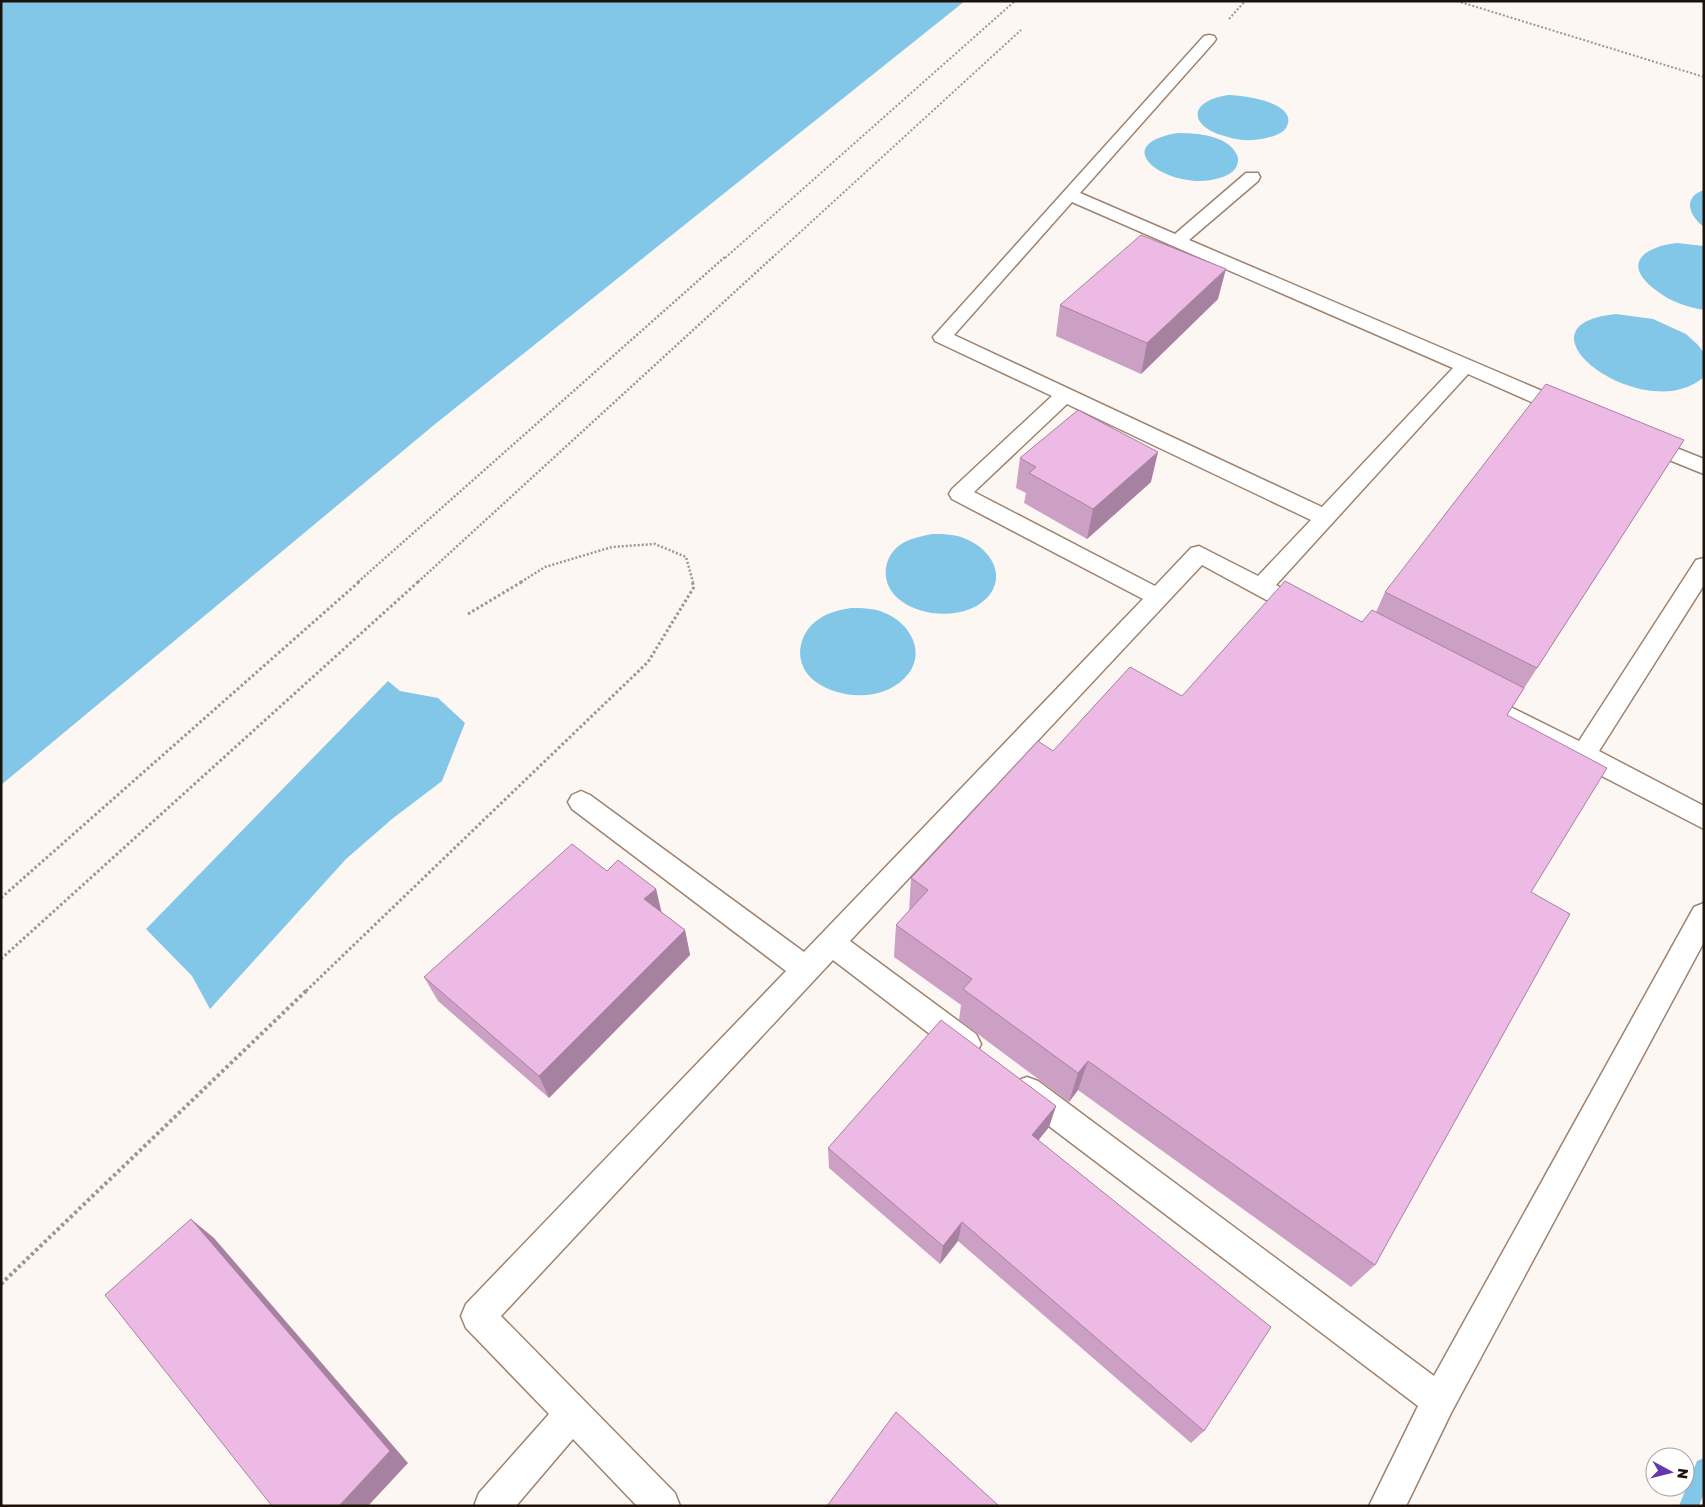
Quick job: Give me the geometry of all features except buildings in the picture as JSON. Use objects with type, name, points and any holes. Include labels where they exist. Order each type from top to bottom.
[{"type":"lane","points":[[1209,39],[942,337],[1326,518]]},
{"type":"lane","points":[[1176,242],[1252,177]]},
{"type":"lane","points":[[1070,195],[1584,417]]},
{"type":"lane","points":[[1261,587],[1465,366]]},
{"type":"lane","points":[[1065,395],[960,494],[1158,597]]},
{"type":"lane","points":[[1630,436],[1704,467]]},
{"type":"lane","points":[[662,1506],[478,1316],[1199,554],[1322,619]]},
{"type":"lane","points":[[1583,755],[1704,566]]},
{"type":"lane","points":[[1462,692],[1704,818]]},
{"type":"lane","points":[[581,802],[806,970]]},
{"type":"lane","points":[[1386,1506],[1438,1401],[1704,915]]},
{"type":"lane","points":[[831,942],[1438,1401]]},
{"type":"lane","points":[[492,1506],[573,1413]]},
{"type":"path","points":[[1,898],[1014,1]]},
{"type":"path","points":[[1456,1],[1704,77]]},
{"type":"path","points":[[1,959],[402,596],[1021,30]]},
{"type":"path","points":[[1,1284],[648,662],[694,587],[686,557],[655,544],[612,547],[545,567],[468,614]]},
{"type":"water","points":[[1,1],[965,1],[434,425],[1,785]]},
{"type":"water","points":[[1228,95],[1245,96],[1278,106],[1285,112],[1288,119],[1286,128],[1279,134],[1271,137],[1247,140],[1228,137],[1206,128],[1200,122],[1199,109],[1214,98]]},
{"type":"water","points":[[1178,133],[1211,136],[1227,143],[1237,155],[1236,167],[1227,175],[1211,180],[1194,181],[1177,178],[1162,172],[1151,164],[1145,155],[1146,147],[1157,139]]},
{"type":"water","points":[[1704,190],[1704,227],[1695,218],[1690,202],[1697,193]]},
{"type":"water","points":[[1677,243],[1704,246],[1704,310],[1685,306],[1668,298],[1646,282],[1640,273],[1638,265],[1640,259],[1646,253],[1665,245]]},
{"type":"water","points":[[1616,314],[1653,319],[1686,334],[1704,353],[1704,377],[1679,390],[1650,391],[1621,383],[1596,369],[1579,352],[1574,336],[1585,322]]},
{"type":"water","points":[[932,534],[962,537],[980,548],[992,560],[996,576],[995,584],[991,593],[983,602],[960,612],[934,613],[910,606],[893,594],[886,579],[887,563],[890,555],[903,543],[913,538]]},
{"type":"water","points":[[851,608],[881,611],[901,623],[912,638],[916,655],[914,664],[909,673],[900,682],[889,689],[865,695],[839,693],[816,682],[804,668],[800,650],[802,641],[811,625],[827,615]]},
{"type":"water","points":[[388,681],[400,691],[438,698],[465,723],[442,781],[392,819],[346,859],[210,1009],[192,976],[146,929]]},
{"type":"waterway","points":[[1689,1506],[1704,1468]]}]
